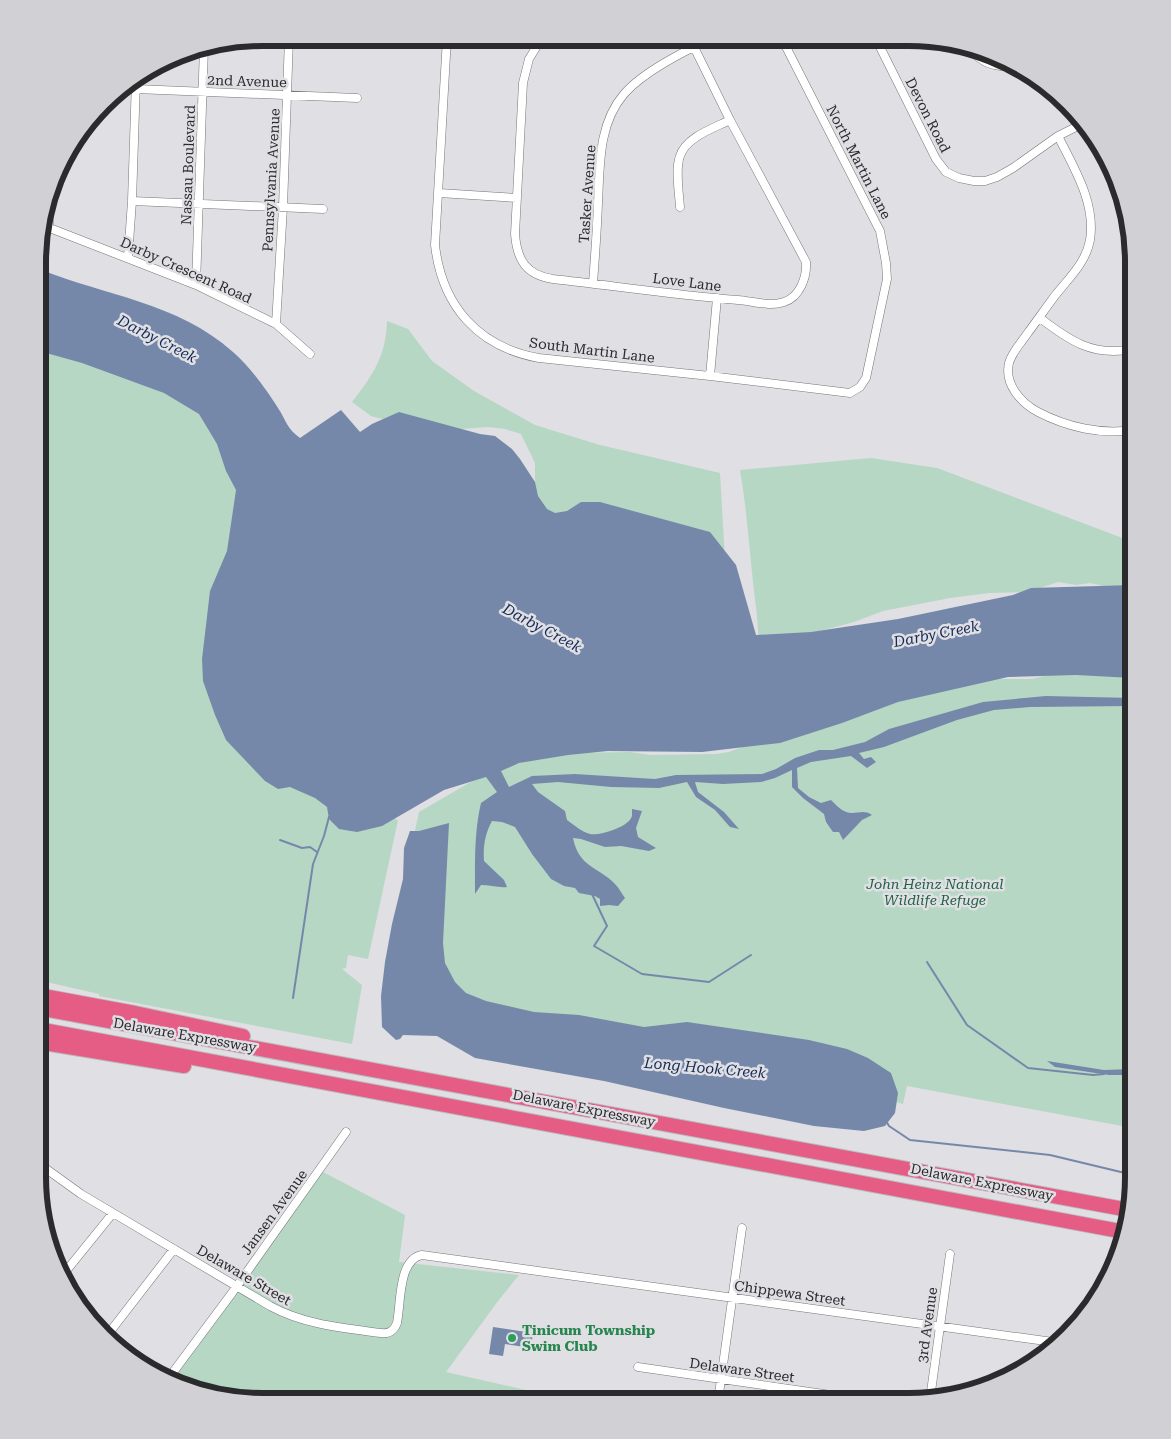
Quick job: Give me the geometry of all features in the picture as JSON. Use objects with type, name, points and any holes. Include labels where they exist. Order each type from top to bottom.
[{"type":"highway","points":[[46,997],[206,1028],[380,1070]]},
{"type":"highway","name":"Delaware Expressway","points":[[46,1009],[1122,1209]]},
{"type":"highway","name":"Delaware Expressway","points":[[46,1032],[1118,1231]]},
{"type":"highway","points":[[46,1043],[249,1076],[331,1085]]},
{"type":"street","name":"Pennsylvania Avenue","points":[[276,324],[283,207],[289,46]]},
{"type":"street","name":"South Martin Lane","points":[[447,46],[435,245],[441,279],[462,316],[487,338],[512,351],[539,358],[710,376]]},
{"type":"street","name":"Love Lane","points":[[537,46],[529,59],[523,83],[516,242],[518,253],[523,263],[532,272],[544,278],[773,304],[784,302],[789,300],[798,291],[804,280],[806,267],[804,256],[730,120],[694,47]]},
{"type":"street","name":"North Martin Lane","points":[[710,376],[850,393],[856,391],[863,382],[870,360],[887,278],[880,231],[786,46]]},
{"type":"street","name":"Devon Road","points":[[880,46],[936,159],[946,172],[959,178],[985,181],[997,177],[1058,136],[1077,127]]},
{"type":"street","name":"Tasker Avenue","points":[[594,284],[602,145],[610,116],[624,94],[636,82],[694,47]]},
{"type":"street","name":"Nassau Boulevard","points":[[196,284],[204,55]]},
{"type":"street","points":[[982,59],[992,65],[998,65]]},
{"type":"street","name":"2nd Avenue","points":[[136,89],[357,98]]},
{"type":"street","points":[[128,257],[136,89]]},
{"type":"street","points":[[680,207],[679,166],[680,156],[684,147],[692,140],[730,120]]},
{"type":"street","points":[[1058,136],[1073,163],[1087,200],[1092,223],[1091,232],[1084,258],[1014,352],[1009,364],[1009,379],[1023,402],[1049,417],[1072,426],[1094,430],[1112,432],[1125,431]]},
{"type":"street","points":[[439,193],[517,198]]},
{"type":"street","points":[[132,201],[323,209]]},
{"type":"street","name":"Darby Crescent Road","points":[[49,227],[196,284],[276,324],[310,354]]},
{"type":"street","points":[[710,376],[717,298]]},
{"type":"street","points":[[1040,318],[1085,347],[1112,352],[1125,350]]},
{"type":"street","name":"Jansen Avenue","points":[[172,1373],[346,1132]]},
{"type":"street","name":"Delaware Street","points":[[46,1169],[78,1192],[236,1286],[277,1310],[304,1321],[388,1333],[393,1331],[396,1326],[405,1268],[415,1257],[426,1256],[523,1270]]},
{"type":"street","points":[[67,1270],[113,1213]]},
{"type":"street","points":[[719,1393],[742,1228]]},
{"type":"street","points":[[111,1332],[174,1249]]},
{"type":"street","name":"3rd Avenue","points":[[931,1391],[950,1254]]},
{"type":"street","name":"Chippewa Street","points":[[523,1270],[1048,1341]]},
{"type":"street","name":"Delaware Street","points":[[638,1367],[814,1393]]},
{"type":"green space","points":[[387,321],[408,329],[432,361],[474,391],[535,425],[600,445],[720,473],[730,649],[535,516],[535,463],[521,434],[505,429],[488,427],[461,429],[416,428],[371,416],[352,402],[372,374],[381,355]]},
{"type":"green space","points":[[46,344],[128,374],[212,417],[392,818],[398,820],[368,959],[348,955],[346,968],[342,969],[362,985],[352,1044],[99,996],[99,994],[46,982]]},
{"type":"green space","points":[[871,458],[937,468],[1125,539],[1125,588],[1112,588],[1090,583],[1076,585],[1058,582],[1028,592],[989,593],[950,598],[883,611],[854,622],[820,631],[760,642],[740,470]]},
{"type":"green space","name":"John Heinz National Wildlife Refuge","points":[[1125,666],[1125,1127],[907,1086],[903,1104],[854,1089],[478,1006],[392,939],[419,812],[469,783],[509,766],[570,753],[630,752],[650,755],[716,754],[729,752],[745,746],[760,731],[993,679],[1032,679],[1056,673]]},
{"type":"green space","points":[[323,1172],[405,1215],[399,1262],[519,1275],[446,1372],[539,1393],[262,1393],[220,1389],[176,1375]]},
{"type":"water","name":"Darby Creek","points":[[46,272],[165,311],[211,335],[233,352],[251,371],[274,401],[289,428],[300,438],[341,410],[360,432],[372,424],[399,412],[480,434],[495,436],[512,449],[520,459],[535,482],[538,496],[547,509],[555,513],[567,511],[581,502],[600,502],[710,532],[736,565],[756,635],[811,632],[898,619],[1013,595],[1031,588],[1125,585],[1125,678],[1076,675],[1008,677],[898,702],[780,743],[702,752],[608,751],[519,763],[501,771],[509,787],[532,776],[575,774],[655,779],[676,775],[762,774],[776,769],[795,758],[819,750],[833,750],[865,742],[889,729],[983,702],[1046,696],[1125,698],[1125,706],[1030,707],[994,710],[957,720],[884,747],[859,753],[864,759],[871,757],[876,762],[867,768],[851,756],[811,762],[797,768],[798,788],[809,797],[821,803],[831,800],[840,809],[849,813],[864,812],[872,815],[862,820],[843,840],[839,832],[833,832],[826,822],[824,814],[792,787],[792,770],[761,782],[723,784],[695,782],[698,792],[724,812],[739,829],[730,827],[715,810],[696,797],[687,782],[659,788],[611,787],[558,782],[532,784],[538,792],[565,811],[567,820],[590,834],[607,832],[626,824],[632,816],[632,809],[642,811],[636,828],[638,837],[656,848],[649,851],[621,846],[605,847],[573,838],[576,848],[584,861],[609,878],[625,898],[618,906],[600,906],[600,899],[595,896],[579,893],[575,888],[564,886],[551,879],[515,827],[502,822],[492,821],[485,840],[484,861],[504,880],[507,887],[481,885],[475,894],[476,837],[481,803],[497,792],[486,777],[444,790],[382,826],[357,832],[339,829],[329,819],[327,807],[315,798],[290,787],[278,789],[265,781],[226,740],[203,681],[202,659],[210,591],[227,551],[236,490],[226,471],[217,444],[199,414],[164,393],[82,363],[46,353]]},
{"type":"water","points":[[449,823],[443,943],[445,963],[455,982],[466,993],[486,1001],[534,1012],[579,1015],[644,1027],[687,1022],[809,1040],[847,1049],[868,1058],[891,1073],[898,1093],[895,1113],[885,1126],[864,1131],[814,1126],[604,1081],[475,1058],[437,1036],[403,1035],[400,1039],[396,1040],[382,1027],[381,996],[392,924],[403,879],[404,848],[410,831],[419,831]]},
{"type":"water","points":[[1047,1061],[1104,1070],[1125,1069],[1125,1075],[1109,1075],[1055,1067]]},
{"type":"water","name":"Tinicum Township Swim Club","points":[[493,1327],[533,1333],[531,1348],[505,1344],[503,1356],[489,1354]]},
{"type":"waterway","points":[[293,998],[313,864],[329,817]]},
{"type":"waterway","points":[[280,840],[302,848],[310,847],[317,852]]},
{"type":"waterway","points":[[592,894],[607,926],[594,946],[642,974],[709,982],[751,955]]},
{"type":"waterway","points":[[927,962],[967,1025],[1028,1068],[1093,1075],[1104,1074]]},
{"type":"waterway","name":"Long Hook Creek","points":[[886,1121],[889,1126],[910,1140],[1050,1155],[1125,1173]]},
{"type":"place","name":"Tinicum Township Swim Club","points":[[512,1338]]}]
